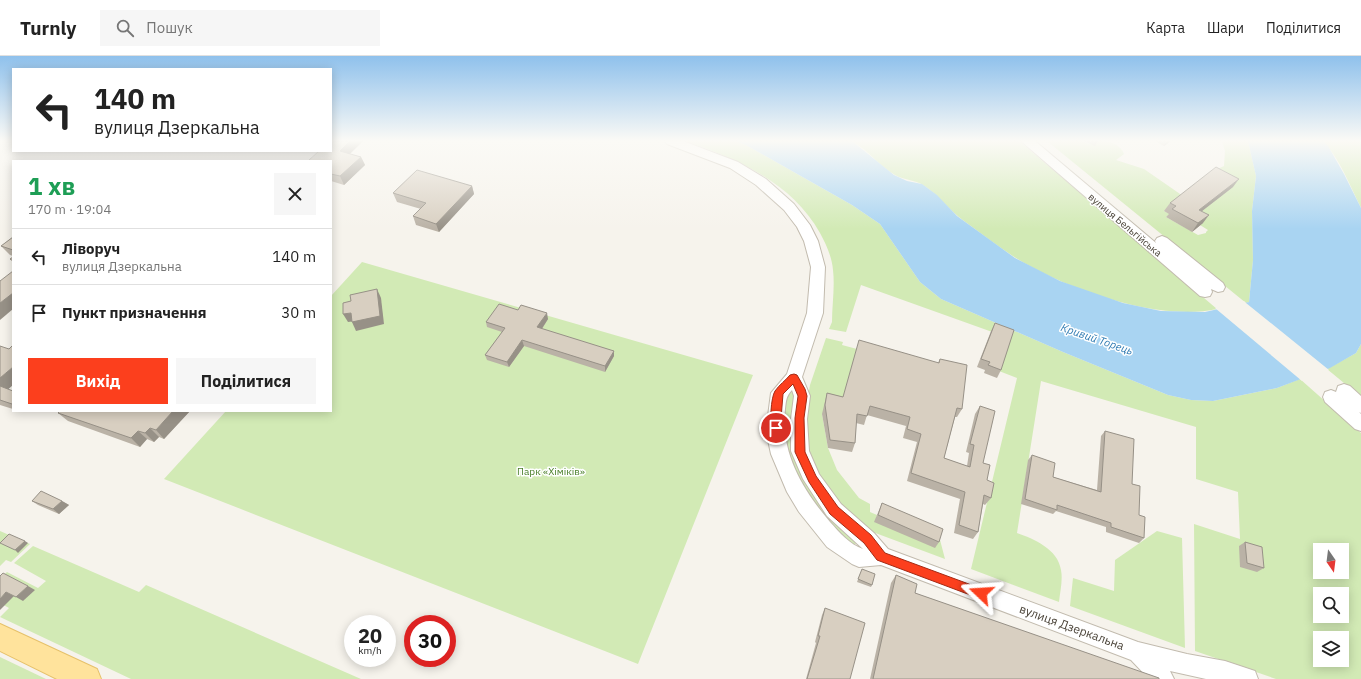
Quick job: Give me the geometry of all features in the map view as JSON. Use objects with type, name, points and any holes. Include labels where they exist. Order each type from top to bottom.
[{"type":"main road","points":[[0,637],[87,679]]},
{"type":"street","points":[[743,170],[761,182],[789,207],[803,225],[816,254],[818,284],[815,313],[794,377],[802,396],[799,418],[800,452],[812,479],[834,510],[867,539],[881,556]]},
{"type":"street","name":"вулиця Бельгійська","points":[[1063,170],[1212,290],[1074,170]]},
{"type":"street","name":"вулиця Дзеркальна","points":[[794,377],[779,393],[776,416],[777,440],[780,454],[793,486],[805,506],[834,541],[859,558],[881,556],[1138,652],[1162,679]]},
{"type":"street","points":[[1361,406],[1337,394],[1361,424]]},
{"type":"street","points":[[1138,652],[1187,665],[1219,676],[1247,679]]},
{"type":"green space","points":[[753,170],[790,170],[852,205],[880,224],[920,282],[941,299],[1063,352],[1168,395],[1191,400],[1213,401],[1277,388],[1300,379],[1361,433],[1361,679],[1276,679],[1195,651],[1194,524],[1240,539],[1238,492],[1196,479],[1196,427],[1041,381],[1017,533],[1038,542],[1055,556],[1062,574],[1059,602],[971,569],[1017,378],[999,371],[1009,338],[861,285],[846,332],[829,329],[832,322],[834,283],[830,255],[820,233],[808,215],[795,200],[779,187]]},
{"type":"green space","points":[[888,170],[1053,170],[1217,309],[1193,312],[1168,311],[1141,307],[1113,300],[1060,281],[1037,270],[996,245],[959,217],[929,189],[920,183],[902,178]]},
{"type":"green space","points":[[1083,170],[1146,170],[1183,196],[1164,211],[1170,214],[1166,217],[1198,235],[1206,233],[1208,230],[1200,225],[1202,223],[1193,218],[1211,172],[1215,170],[1255,170],[1256,176],[1252,211],[1253,260],[1249,302],[1246,303]]},
{"type":"green space","points":[[1343,170],[1361,170],[1361,208]]},
{"type":"green space","name":"Парк «Хіміків»","points":[[362,262],[753,375],[638,664],[164,479],[225,412],[332,412],[332,295]]},
{"type":"green space","points":[[826,338],[843,342],[842,345],[857,349],[841,406],[822,414],[828,448],[837,470],[859,498],[870,504],[870,512],[877,515],[875,522],[939,536],[945,559],[870,531],[849,517],[808,460],[804,419],[810,385]]},
{"type":"green space","points":[[1361,344],[1361,397],[1327,369],[1356,353]]},
{"type":"green space","points":[[793,392],[796,393],[795,440],[857,543],[853,545],[849,544],[810,504],[782,440],[785,394]]},
{"type":"green space","points":[[0,531],[30,544],[11,562],[6,560],[0,566]]},
{"type":"green space","points":[[1157,531],[1182,538],[1185,648],[1070,606],[1073,578],[1114,591],[1115,560]]},
{"type":"green space","points":[[33,546],[139,592],[146,585],[361,679],[131,679],[0,617],[9,608],[0,603],[0,578],[7,572],[38,588],[46,581],[14,563]]},
{"type":"green space","points":[[0,657],[46,679],[0,679]]},
{"type":"water","name":"Кривий Торець","points":[[790,170],[888,170],[894,175],[907,181],[922,184],[937,195],[957,216],[1015,258],[1060,281],[1123,303],[1161,311],[1205,312],[1249,302],[1253,260],[1252,211],[1256,176],[1255,170],[1342,170],[1361,208],[1361,344],[1356,353],[1330,368],[1277,388],[1213,401],[1191,400],[1168,395],[1063,352],[941,299],[920,282],[880,224],[852,205]]},
{"type":"pier","points":[[1244,301],[1329,370],[1302,381],[1215,308]]},
{"type":"building","points":[[332,170],[347,170],[340,176],[332,174]]},
{"type":"building","points":[[417,170],[472,186],[436,224],[413,216],[426,203],[393,193]]},
{"type":"building","points":[[1212,170],[1222,170],[1239,179],[1199,210],[1209,215],[1198,223],[1172,209],[1176,206],[1170,203]]},
{"type":"building","points":[[12,238],[12,250],[1,246]]},
{"type":"building","points":[[12,272],[12,294],[0,303],[0,281]]},
{"type":"building","points":[[377,289],[380,316],[352,322],[351,313],[343,314],[343,303],[351,301],[350,295]]},
{"type":"building","points":[[499,304],[518,310],[521,305],[547,313],[537,327],[614,351],[605,366],[522,340],[507,362],[485,355],[505,328],[486,322]]},
{"type":"building","points":[[995,323],[1014,330],[1001,370],[988,365],[990,362],[981,359]]},
{"type":"building","points":[[859,340],[939,363],[940,359],[967,365],[962,409],[957,408],[944,458],[970,467],[974,445],[970,444],[980,406],[995,411],[983,463],[990,465],[987,480],[994,483],[991,498],[984,495],[978,532],[959,525],[965,492],[911,473],[921,434],[907,429],[910,417],[870,406],[867,416],[857,414],[855,443],[830,440],[825,405],[827,393],[843,397]]},
{"type":"building","points":[[0,346],[9,349],[12,346],[12,368],[0,378]]},
{"type":"building","points":[[0,386],[12,391],[12,404],[0,400]]},
{"type":"building","points":[[172,412],[156,430],[150,428],[145,433],[138,431],[131,438],[58,413]]},
{"type":"building","points":[[1105,431],[1134,439],[1132,484],[1140,486],[1139,515],[1145,517],[1144,538],[1111,527],[1111,523],[1057,505],[1057,510],[1025,499],[1032,455],[1055,463],[1053,477],[1101,492]]},
{"type":"building","points":[[41,491],[62,501],[53,509],[32,501]]},
{"type":"building","points":[[882,503],[943,529],[939,542],[878,515]]},
{"type":"building","points":[[9,534],[25,541],[15,550],[0,543]]},
{"type":"building","points":[[1245,542],[1262,547],[1264,568],[1247,563]]},
{"type":"building","points":[[862,569],[875,574],[872,585],[858,579]]},
{"type":"building","points":[[3,573],[28,586],[16,597],[6,592],[0,599],[0,576]]},
{"type":"building","points":[[896,575],[917,584],[915,593],[1159,679],[873,679]]},
{"type":"building","points":[[825,608],[865,623],[850,679],[807,679],[820,636],[818,636]]},
{"type":"route","points":[[776,428],[779,393],[794,377],[802,396],[799,418],[800,452],[812,479],[834,510],[867,539],[881,556],[981,593]]}]
